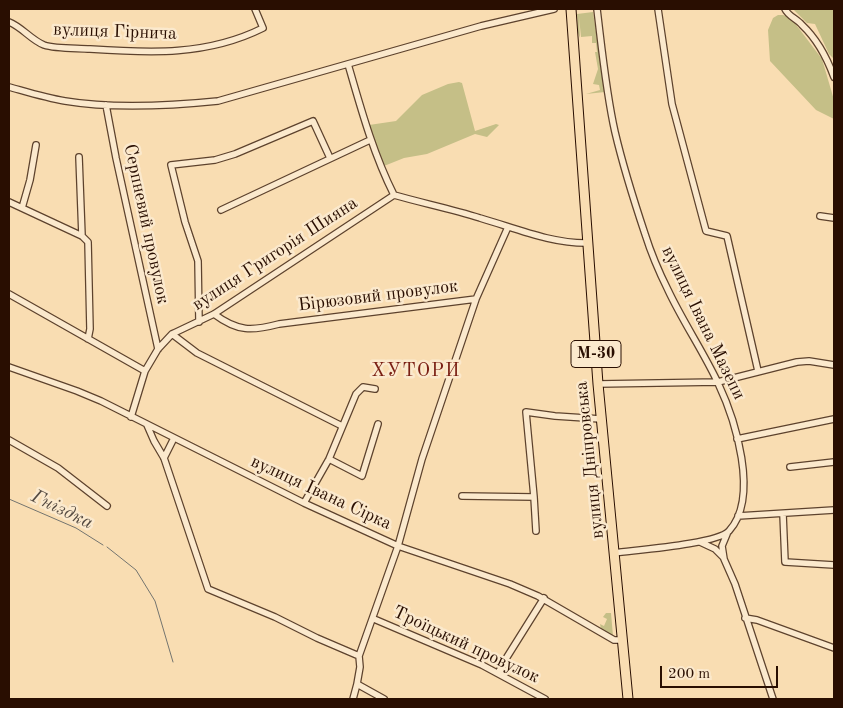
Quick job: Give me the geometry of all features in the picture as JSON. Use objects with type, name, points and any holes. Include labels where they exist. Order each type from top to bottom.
[{"type":"highway","name":"вулиця Дніпровська","points":[[571,9],[598,384],[628,699]]},
{"type":"street","name":"вулиця Гірнича","points":[[9,22],[20,26],[45,45],[122,51],[177,51],[228,43],[263,28],[255,9]]},
{"type":"street","points":[[9,87],[64,101],[106,105],[180,104],[218,101],[481,26],[537,11],[554,9]]},
{"type":"street","name":"вулиця Івана Мазепи","points":[[597,9],[615,132],[645,235],[668,291],[718,382],[737,439],[744,482],[744,494],[738,516],[724,539],[722,546],[724,559],[735,584],[773,699]]},
{"type":"street","points":[[658,9],[672,104],[686,160],[706,231],[728,236],[758,371]]},
{"type":"street","points":[[785,9],[787,14],[802,24],[809,32],[834,69]]},
{"type":"street","points":[[829,63],[834,77]]},
{"type":"street","points":[[348,64],[370,140],[381,170],[394,195],[478,217],[508,227],[580,244],[589,243]]},
{"type":"street","name":"Серпневий провулок","points":[[106,105],[158,349]]},
{"type":"street","points":[[199,322],[198,261],[185,222],[171,166],[215,160],[235,154],[313,121],[330,158]]},
{"type":"street","points":[[221,210],[370,140]]},
{"type":"street","points":[[22,208],[30,180],[36,145]]},
{"type":"street","points":[[79,156],[82,236]]},
{"type":"street","name":"вулиця Григорія Шияна","points":[[132,417],[146,371],[158,349],[172,334],[214,314],[394,195]]},
{"type":"street","points":[[9,202],[82,236],[88,242],[90,329],[88,339]]},
{"type":"street","points":[[820,216],[834,218]]},
{"type":"street","points":[[476,299],[508,227]]},
{"type":"street","points":[[9,294],[146,371]]},
{"type":"street","name":"Бірюзовий провулок","points":[[214,314],[243,328],[258,330],[288,323],[476,299],[422,459],[398,546],[374,619],[362,644],[359,656],[360,667],[353,699]]},
{"type":"street","points":[[172,334],[197,353],[342,426]]},
{"type":"street","points":[[598,384],[718,382],[798,362],[809,361],[834,365]]},
{"type":"street","name":"вулиця Івана Сірка","points":[[9,367],[77,390],[304,503],[398,546],[501,581],[544,598],[614,640],[622,640]]},
{"type":"street","points":[[304,503],[329,460],[355,396],[359,390],[368,387],[375,389]]},
{"type":"street","points":[[536,532],[526,412],[601,419]]},
{"type":"street","points":[[737,439],[834,419]]},
{"type":"street","points":[[329,460],[362,476],[378,424]]},
{"type":"street","points":[[148,425],[154,442],[164,458],[208,589],[276,617],[317,638],[359,656]]},
{"type":"street","points":[[164,458],[174,438]]},
{"type":"street","points":[[9,440],[58,468],[107,506]]},
{"type":"street","points":[[790,467],[834,462]]},
{"type":"street","points":[[462,496],[534,496]]},
{"type":"street","points":[[738,516],[834,510]]},
{"type":"street","points":[[783,514],[785,562],[834,566]]},
{"type":"street","points":[[615,553],[698,542],[715,538],[728,532]]},
{"type":"street","points":[[698,542],[715,549],[724,559]]},
{"type":"street","points":[[498,673],[544,598]]},
{"type":"street","points":[[745,618],[757,620],[834,648]]},
{"type":"street","name":"Троїцький провулок","points":[[374,619],[498,673],[545,699]]},
{"type":"street","points":[[357,684],[384,699]]},
{"type":"shaded area","points":[[793,9],[834,9],[834,59],[829,54],[815,24],[807,23]]},
{"type":"shaded area","points":[[593,12],[605,92],[586,94],[600,90],[599,85],[593,84],[598,69],[595,52],[597,52],[596,43],[592,43],[592,36],[581,37],[579,17],[580,38],[577,14]]},
{"type":"shaded area","points":[[778,15],[791,18],[822,59],[834,100],[834,119],[816,110],[770,61],[768,30],[773,18]]},
{"type":"shaded area","points":[[462,83],[475,131],[496,124],[499,125],[487,137],[475,134],[427,154],[404,158],[384,166],[372,141],[369,125],[396,121],[422,95],[448,84]]},
{"type":"shaded area","points":[[606,613],[611,613],[613,636],[601,629],[600,624],[604,626],[607,619],[603,617]]},
{"type":"waterway","name":"Гніздка","points":[[9,499],[76,528],[103,545]]},
{"type":"waterway","name":"Гніздка","points":[[107,547],[136,570],[155,601],[173,662]]},
{"type":"district","name":"ХУТОРИ","points":[[416,371]]}]
